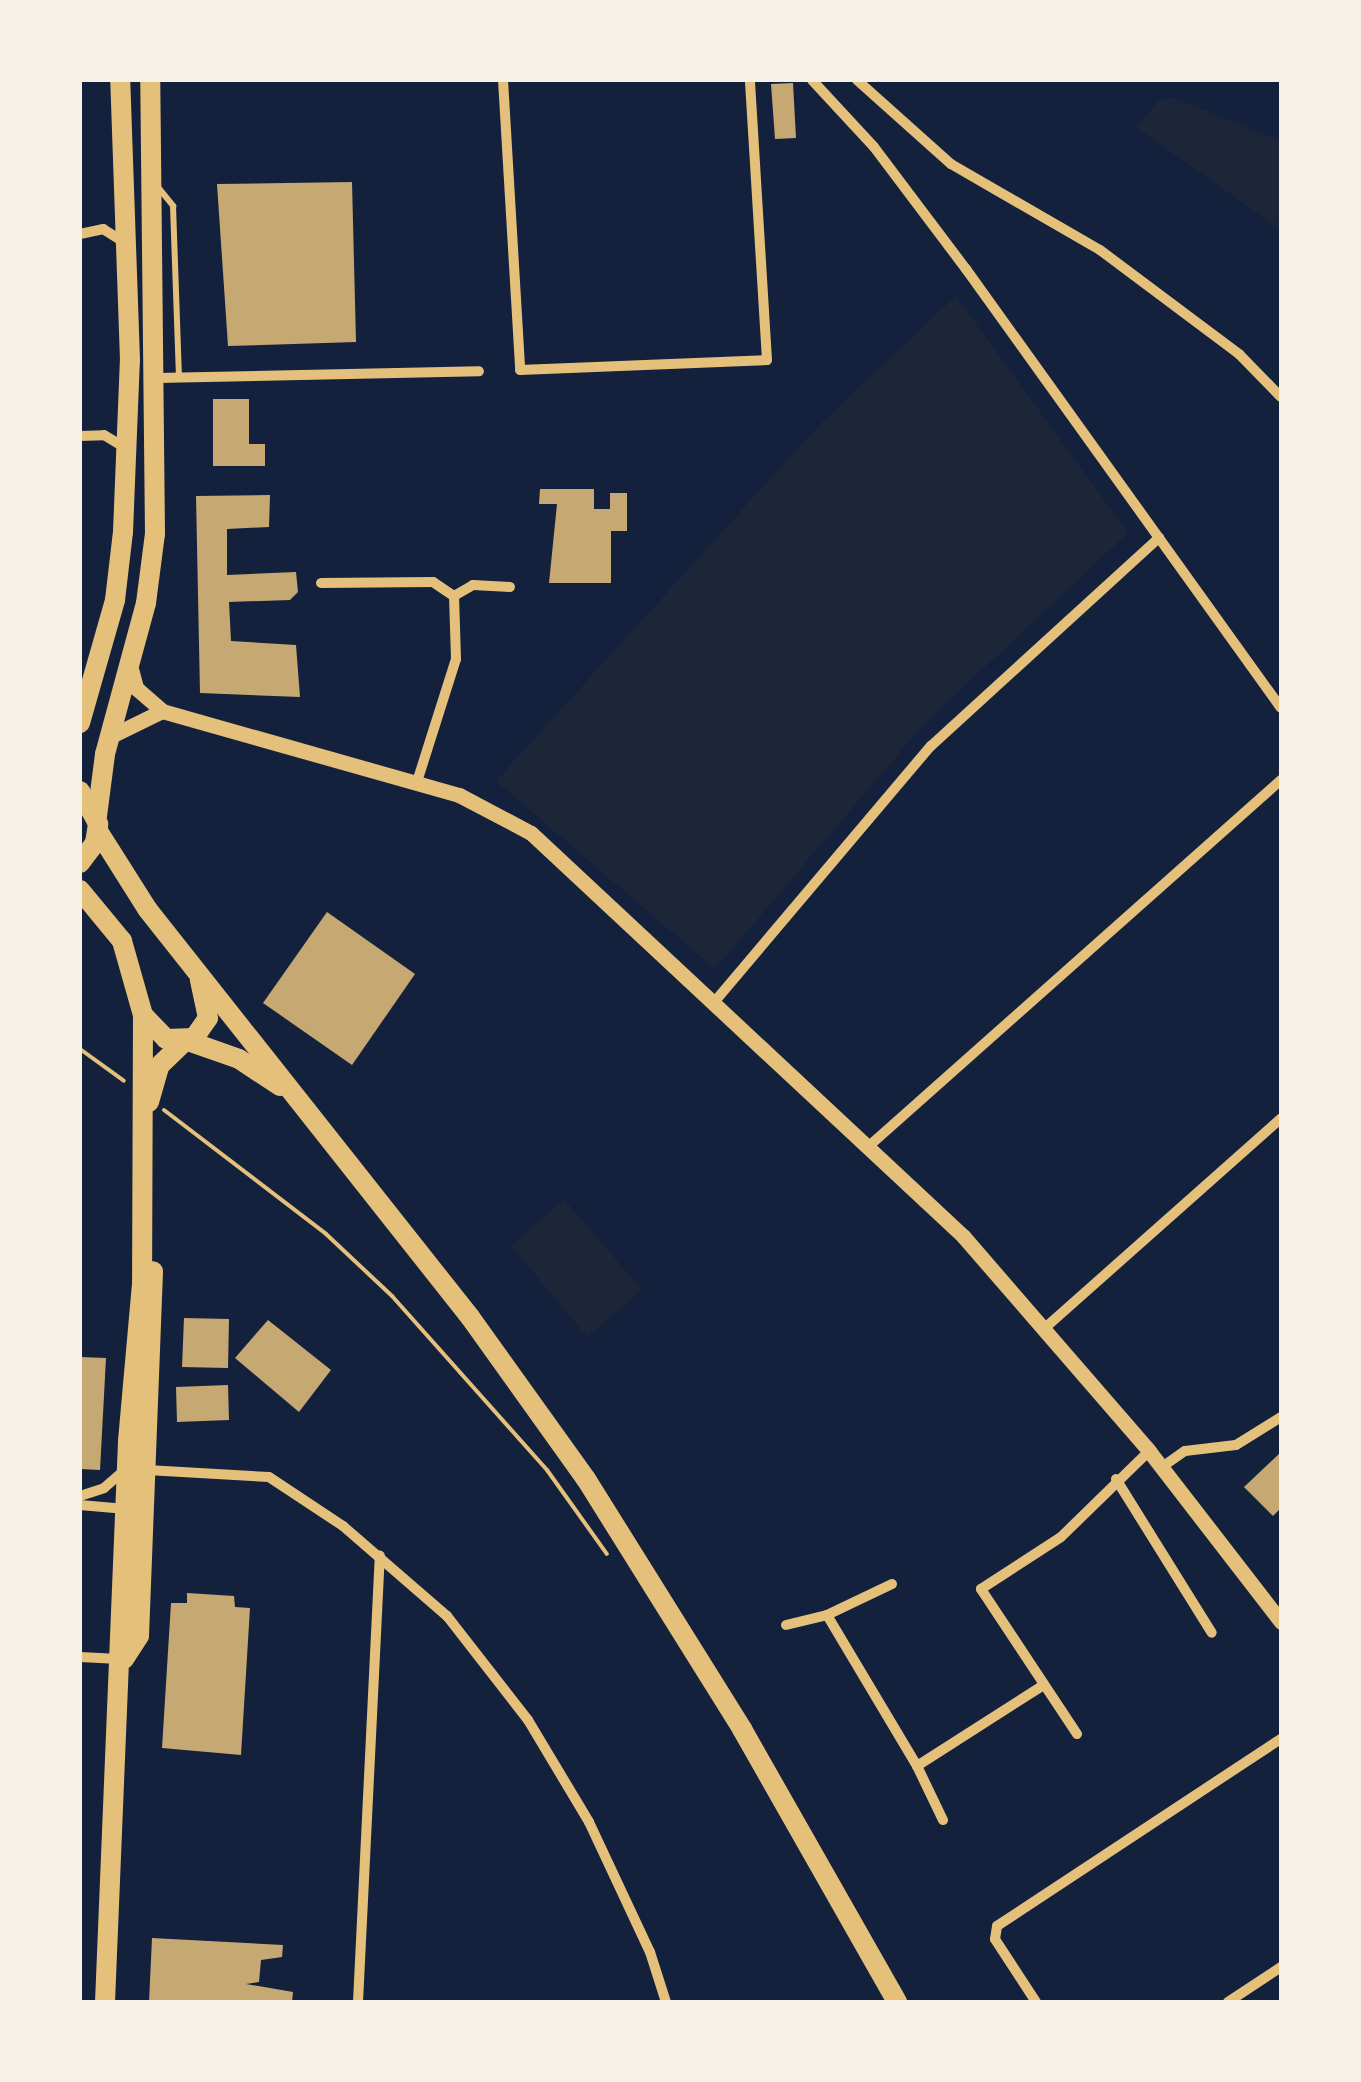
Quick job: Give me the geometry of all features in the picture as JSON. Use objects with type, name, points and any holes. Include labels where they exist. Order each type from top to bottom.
[{"type":"main road","points":[[80,722],[115,600],[128,451],[120,80]]},
{"type":"main road","points":[[80,864],[98,824],[110,737],[130,666],[154,534],[168,378],[157,304],[150,80]]},
{"type":"main road","points":[[80,790],[148,910],[470,1317],[586,1479],[742,1729],[896,2002]]},
{"type":"main road","points":[[80,890],[122,941],[143,1015],[143,1257],[136,1506],[139,1636],[124,1659],[105,2002]]},
{"type":"main road","points":[[137,1469],[154,1337],[149,1089],[164,1059],[208,1018],[196,969]]},
{"type":"main road","points":[[143,1015],[159,1035],[239,1059],[299,1101]]},
{"type":"street","points":[[503,80],[520,370],[767,360],[750,80]]},
{"type":"street","points":[[812,80],[907,191],[1281,708]]},
{"type":"street","points":[[856,80],[951,164],[1100,250],[1239,354],[1281,397]]},
{"type":"street","points":[[80,234],[103,229],[124,242]]},
{"type":"street","points":[[168,378],[480,371]]},
{"type":"street","points":[[80,436],[104,435],[128,451]]},
{"type":"street","points":[[716,1000],[931,746],[1159,538]]},
{"type":"street","points":[[321,584],[432,582],[454,596]]},
{"type":"street","points":[[454,596],[473,585],[510,587]]},
{"type":"street","points":[[416,784],[456,659],[454,596]]},
{"type":"street","points":[[130,666],[136,688],[162,710],[458,796],[531,833],[716,1000],[869,1146],[1046,1327],[1150,1451],[1281,1622]]},
{"type":"street","points":[[110,737],[162,710]]},
{"type":"street","points":[[869,1146],[1281,780]]},
{"type":"street","points":[[1046,1327],[1281,1118]]},
{"type":"street","points":[[1162,1467],[1184,1451],[1236,1445],[1281,1418]]},
{"type":"street","points":[[1077,1734],[980,1589],[1061,1537],[1116,1479],[1150,1451]]},
{"type":"street","points":[[80,1496],[104,1488],[137,1469],[269,1477],[380,1556],[447,1616],[528,1720],[589,1822],[650,1952],[666,2002]]},
{"type":"street","points":[[1116,1479],[1212,1633]]},
{"type":"street","points":[[80,1505],[136,1506]]},
{"type":"street","points":[[358,2002],[380,1556]]},
{"type":"street","points":[[786,1625],[826,1615],[892,1584]]},
{"type":"street","points":[[826,1615],[917,1766],[942,1820]]},
{"type":"street","points":[[80,1657],[124,1659]]},
{"type":"street","points":[[917,1766],[1042,1686]]},
{"type":"street","points":[[1036,2002],[994,1938],[997,1926],[1281,1738]]},
{"type":"street","points":[[1228,2002],[1281,1967]]},
{"type":"lane","points":[[154,182],[173,206],[168,378]]},
{"type":"path","points":[[188,1128],[326,1234],[392,1296],[547,1470],[613,1562]]},
{"type":"shaded area","points":[[1174,98],[1281,141],[1281,230],[1136,127],[1159,100]]},
{"type":"shaded area","points":[[956,296],[1128,533],[923,725],[715,969],[496,781],[820,424]]},
{"type":"shaded area","points":[[564,1199],[642,1290],[587,1337],[511,1246]]},
{"type":"building","points":[[793,83],[796,138],[775,139],[771,84]]},
{"type":"building","points":[[352,182],[356,342],[228,346],[217,184]]},
{"type":"building","points":[[213,399],[249,399],[249,444],[265,444],[265,466],[213,466]]},
{"type":"building","points":[[540,489],[594,489],[594,509],[610,509],[610,493],[627,493],[627,531],[611,531],[611,583],[549,583],[557,504],[539,504]]},
{"type":"building","points":[[270,495],[269,527],[227,529],[227,575],[296,572],[298,592],[290,600],[229,602],[231,641],[296,645],[300,697],[200,693],[196,496]]},
{"type":"building","points":[[327,912],[415,974],[352,1065],[263,1003]]},
{"type":"building","points":[[184,1318],[229,1319],[228,1368],[182,1367]]},
{"type":"building","points":[[268,1320],[331,1370],[299,1412],[235,1358]]},
{"type":"building","points":[[80,1357],[106,1358],[100,1470],[80,1469]]},
{"type":"building","points":[[228,1385],[229,1420],[177,1422],[176,1387]]},
{"type":"building","points":[[1281,1452],[1281,1508],[1273,1516],[1244,1487]]},
{"type":"building","points":[[187,1593],[234,1596],[235,1607],[250,1608],[241,1755],[162,1748],[171,1603],[187,1603]]},
{"type":"building","points":[[152,1938],[283,1945],[282,1957],[261,1960],[259,1982],[246,1984],[293,1992],[292,2002],[149,2002]]}]
